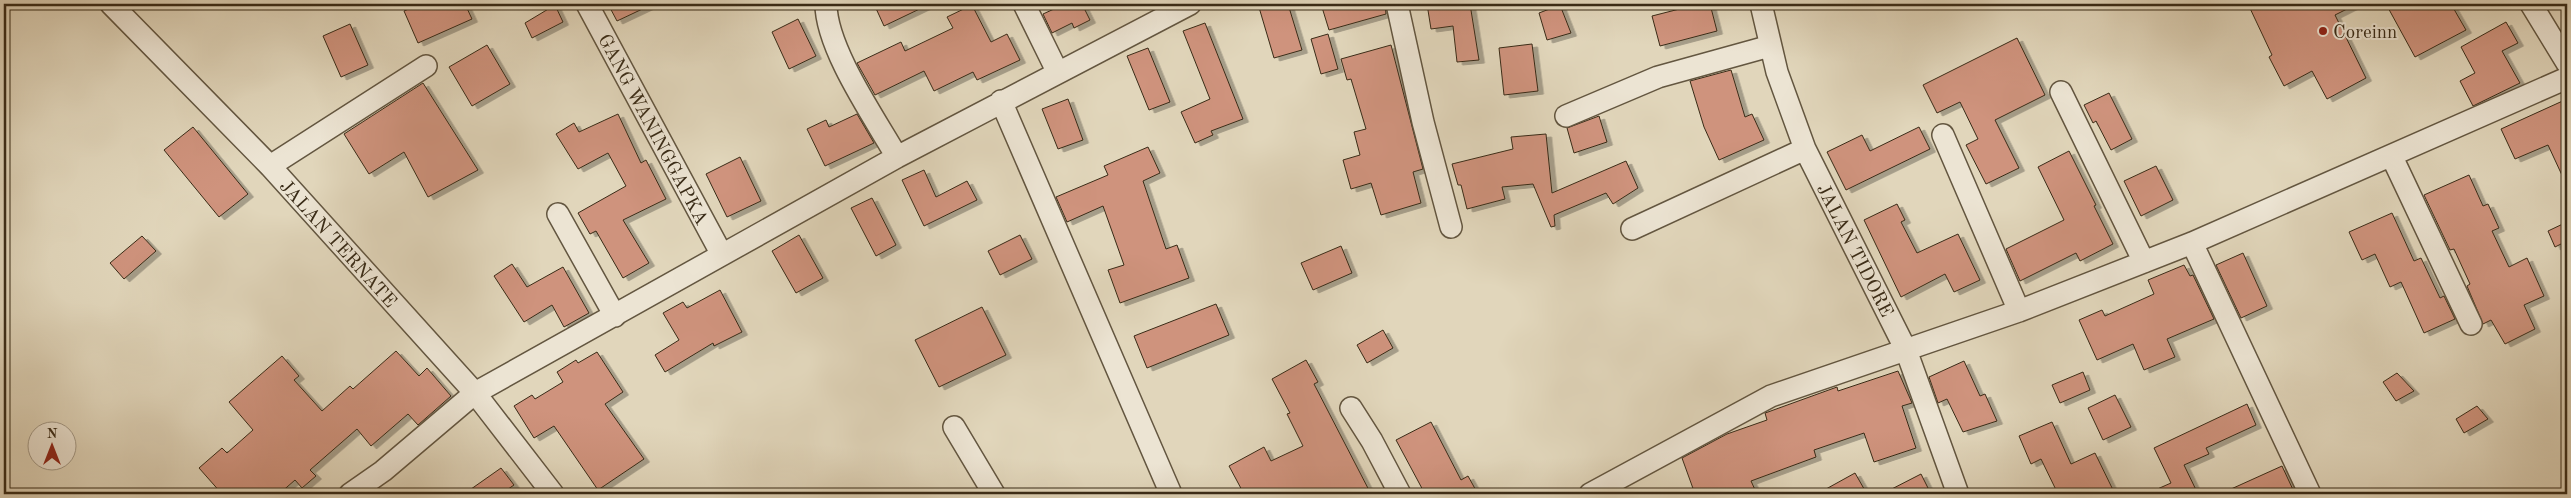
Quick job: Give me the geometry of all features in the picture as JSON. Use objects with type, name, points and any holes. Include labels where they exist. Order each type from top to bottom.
[{"type":"street","name":"JALAN TERNATE","points":[[111,4],[270,166],[475,393],[553,494]]},
{"type":"street","name":"GANG WANINGGAPKA","points":[[587,4],[721,253]]},
{"type":"street","points":[[826,4],[826,18],[833,40],[897,156]]},
{"type":"street","points":[[1024,4],[1057,71]]},
{"type":"street","points":[[350,494],[383,471],[475,393],[615,316],[721,253],[897,156],[1057,71],[1190,4]]},
{"type":"street","points":[[1397,4],[1423,122],[1450,227]]},
{"type":"street","name":"JALAN TIDORE","points":[[1761,4],[1770,46],[1785,98],[1805,149],[1906,350],[1958,494]]},
{"type":"street","points":[[2530,4],[2567,63]]},
{"type":"street","points":[[1566,116],[1658,77],[1770,46]]},
{"type":"street","points":[[270,166],[426,66]]},
{"type":"street","points":[[1590,494],[1771,396],[2019,311],[2192,243],[2297,196],[2392,157],[2567,78]]},
{"type":"street","points":[[2061,92],[2144,262]]},
{"type":"street","points":[[1001,101],[1171,494]]},
{"type":"street","points":[[1944,135],[2019,311]]},
{"type":"street","points":[[1632,229],[1805,149]]},
{"type":"street","points":[[2392,157],[2471,324]]},
{"type":"street","points":[[558,214],[615,316]]},
{"type":"street","points":[[2192,243],[2310,494]]},
{"type":"street","points":[[1352,408],[1400,494]]},
{"type":"street","points":[[954,427],[994,494]]},
{"type":"building","points":[[420,4],[465,4],[472,19],[418,43],[404,11]]},
{"type":"building","points":[[608,4],[653,4],[617,21]]},
{"type":"building","points":[[874,4],[930,4],[884,26]]},
{"type":"building","points":[[1065,4],[1082,4],[1090,20],[1074,28],[1072,23],[1052,33],[1043,14]]},
{"type":"building","points":[[1258,4],[1288,4],[1302,50],[1274,58]]},
{"type":"building","points":[[1321,4],[1385,4],[1386,14],[1329,30]]},
{"type":"building","points":[[1427,4],[1470,4],[1479,60],[1457,62],[1453,26],[1431,29]]},
{"type":"building","points":[[1699,4],[1710,4],[1717,31],[1660,46],[1652,16]]},
{"type":"building","points":[[2248,4],[2357,4],[2335,15],[2366,78],[2327,99],[2312,71],[2284,86],[2269,57],[2272,55]]},
{"type":"building","points":[[2386,4],[2451,4],[2466,30],[2415,57]]},
{"type":"building","points":[[555,5],[563,22],[532,38],[525,23]]},
{"type":"building","points":[[972,5],[991,42],[1007,34],[1020,60],[977,80],[973,72],[934,91],[924,71],[875,95],[857,63],[901,42],[905,51],[953,28],[947,17]]},
{"type":"building","points":[[1560,5],[1571,33],[1547,40],[1539,13]]},
{"type":"building","points":[[798,19],[816,56],[789,69],[772,32]]},
{"type":"building","points":[[2506,22],[2518,43],[2502,51],[2520,83],[2473,106],[2460,81],[2475,73],[2461,47]]},
{"type":"building","points":[[1205,23],[1243,119],[1211,131],[1213,135],[1195,143],[1181,112],[1210,99],[1183,31]]},
{"type":"building","points":[[350,24],[368,65],[341,77],[323,36]]},
{"type":"building","points":[[1328,34],[1338,69],[1321,74],[1311,39]]},
{"type":"building","points":[[2017,38],[2045,95],[1995,120],[2019,168],[1986,184],[1966,145],[1978,139],[1960,102],[1937,113],[1923,85]]},
{"type":"building","points":[[1532,44],[1538,91],[1504,95],[1499,48]]},
{"type":"building","points":[[487,45],[510,84],[472,106],[449,67]]},
{"type":"building","points":[[1391,45],[1423,169],[1413,172],[1421,203],[1381,215],[1371,183],[1351,189],[1343,160],[1360,155],[1354,132],[1366,129],[1351,79],[1347,80],[1341,59]]},
{"type":"building","points":[[1148,48],[1170,102],[1149,110],[1127,56]]},
{"type":"building","points":[[1731,70],[1745,117],[1752,114],[1764,140],[1719,160],[1704,127],[1690,81]]},
{"type":"building","points":[[423,83],[478,170],[428,197],[404,152],[369,174],[344,134]]},
{"type":"building","points":[[2109,93],[2132,139],[2111,150],[2096,121],[2093,123],[2084,105]]},
{"type":"building","points":[[1068,99],[1083,140],[1058,149],[1042,109]]},
{"type":"building","points":[[2567,99],[2567,186],[2548,145],[2515,159],[2501,129]]},
{"type":"building","points":[[618,114],[641,163],[646,160],[666,199],[623,220],[649,263],[623,278],[596,231],[590,234],[578,213],[626,186],[608,153],[578,169],[556,134],[574,123],[579,132]]},
{"type":"building","points":[[857,114],[874,143],[825,166],[807,129],[826,120],[829,127]]},
{"type":"building","points":[[1599,116],[1607,142],[1574,153],[1567,128]]},
{"type":"building","points":[[193,127],[248,194],[219,217],[164,150]]},
{"type":"building","points":[[1919,127],[1930,149],[1846,190],[1827,152],[1862,135],[1870,151]]},
{"type":"building","points":[[1546,134],[1552,193],[1626,161],[1638,188],[1613,204],[1606,193],[1554,215],[1555,226],[1551,227],[1533,184],[1502,187],[1505,199],[1467,209],[1461,185],[1458,185],[1452,164],[1513,149],[1511,137]]},
{"type":"building","points":[[1148,147],[1160,173],[1143,181],[1166,249],[1177,245],[1189,278],[1120,303],[1108,270],[1124,265],[1103,206],[1067,222],[1056,197],[1108,175],[1104,166]]},
{"type":"building","points":[[2069,151],[2113,244],[2080,261],[2076,253],[2020,281],[2006,249],[2064,220],[2038,167]]},
{"type":"building","points":[[740,157],[761,201],[727,217],[706,174]]},
{"type":"building","points":[[2156,166],[2173,200],[2141,216],[2124,181]]},
{"type":"building","points":[[924,170],[936,197],[967,181],[977,200],[924,226],[902,180]]},
{"type":"building","points":[[2469,175],[2483,206],[2488,204],[2499,228],[2492,231],[2509,267],[2527,258],[2544,296],[2524,305],[2535,329],[2505,344],[2491,320],[2483,324],[2467,286],[2470,284],[2454,249],[2450,250],[2424,195]]},
{"type":"building","points":[[872,198],[896,245],[876,256],[851,208]]},
{"type":"building","points":[[1897,204],[1905,220],[1901,222],[1917,253],[1958,234],[1980,280],[1954,292],[1945,274],[1901,297],[1864,220]]},
{"type":"building","points":[[2392,213],[2414,261],[2421,258],[2440,298],[2444,296],[2455,319],[2424,333],[2401,282],[2390,287],[2375,254],[2362,260],[2349,232]]},
{"type":"building","points":[[2567,222],[2567,241],[2555,247],[2548,231]]},
{"type":"building","points":[[799,235],[823,278],[796,293],[772,251]]},
{"type":"building","points":[[1020,235],[1032,259],[1000,275],[988,251]]},
{"type":"building","points":[[142,236],[156,251],[124,279],[110,263]]},
{"type":"building","points":[[1341,246],[1352,273],[1313,290],[1301,263]]},
{"type":"building","points":[[2243,253],[2267,306],[2241,318],[2216,265]]},
{"type":"building","points":[[512,264],[527,287],[563,267],[589,313],[564,327],[552,305],[524,322],[494,276]]},
{"type":"building","points":[[2184,265],[2190,276],[2193,275],[2214,319],[2167,339],[2175,357],[2144,370],[2133,344],[2097,360],[2079,320],[2102,310],[2105,316],[2154,294],[2148,280]]},
{"type":"building","points":[[720,290],[742,332],[714,346],[713,343],[665,372],[655,355],[679,340],[663,313],[683,302],[687,308]]},
{"type":"building","points":[[1216,304],[1229,335],[1147,368],[1134,336]]},
{"type":"building","points":[[982,307],[1006,355],[939,387],[915,340]]},
{"type":"building","points":[[1383,330],[1393,348],[1367,363],[1357,345]]},
{"type":"building","points":[[396,351],[419,376],[427,368],[451,396],[418,425],[408,414],[371,446],[357,429],[310,470],[316,476],[302,488],[295,480],[279,494],[222,494],[199,468],[222,448],[227,453],[253,430],[229,402],[282,356],[299,376],[294,380],[322,411],[350,386],[353,389]]},
{"type":"building","points":[[597,352],[623,392],[605,404],[644,459],[598,490],[554,426],[534,438],[514,406],[532,395],[535,399],[563,382],[557,372],[576,360],[578,363]]},
{"type":"building","points":[[1306,360],[1318,382],[1314,384],[1371,494],[1244,494],[1229,466],[1264,447],[1271,461],[1303,446],[1287,414],[1290,413],[1272,379]]},
{"type":"building","points":[[1964,361],[1980,396],[1985,394],[1997,421],[1963,432],[1947,399],[1938,403],[1929,377]]},
{"type":"building","points":[[1898,371],[1912,403],[1902,406],[1916,448],[1874,462],[1864,433],[1814,450],[1816,457],[1751,481],[1757,494],[1695,494],[1682,458],[1727,434],[1767,420],[1765,413],[1837,387],[1838,391]]},
{"type":"building","points":[[2083,372],[2090,390],[2060,403],[2052,385]]},
{"type":"building","points":[[2397,373],[2414,391],[2396,401],[2383,382]]},
{"type":"building","points":[[2115,395],[2131,427],[2103,440],[2088,408]]},
{"type":"building","points":[[2247,404],[2256,425],[2206,448],[2209,454],[2184,465],[2198,494],[2146,494],[2171,483],[2154,448]]},
{"type":"building","points":[[2477,406],[2488,419],[2464,433],[2456,419]]},
{"type":"building","points":[[1431,422],[1461,480],[1468,476],[1478,494],[1425,494],[1396,440]]},
{"type":"building","points":[[2052,422],[2071,464],[2095,453],[2115,494],[2058,494],[2041,459],[2031,464],[2019,436]]},
{"type":"building","points":[[2282,466],[2295,494],[2220,494]]},
{"type":"building","points":[[501,468],[514,485],[501,494],[464,494]]},
{"type":"building","points":[[1855,473],[1867,494],[1817,494]]},
{"type":"building","points":[[1921,474],[1931,494],[1882,494]]},
{"type":"place","name":"Coreinn","points":[[2323,31]]}]
